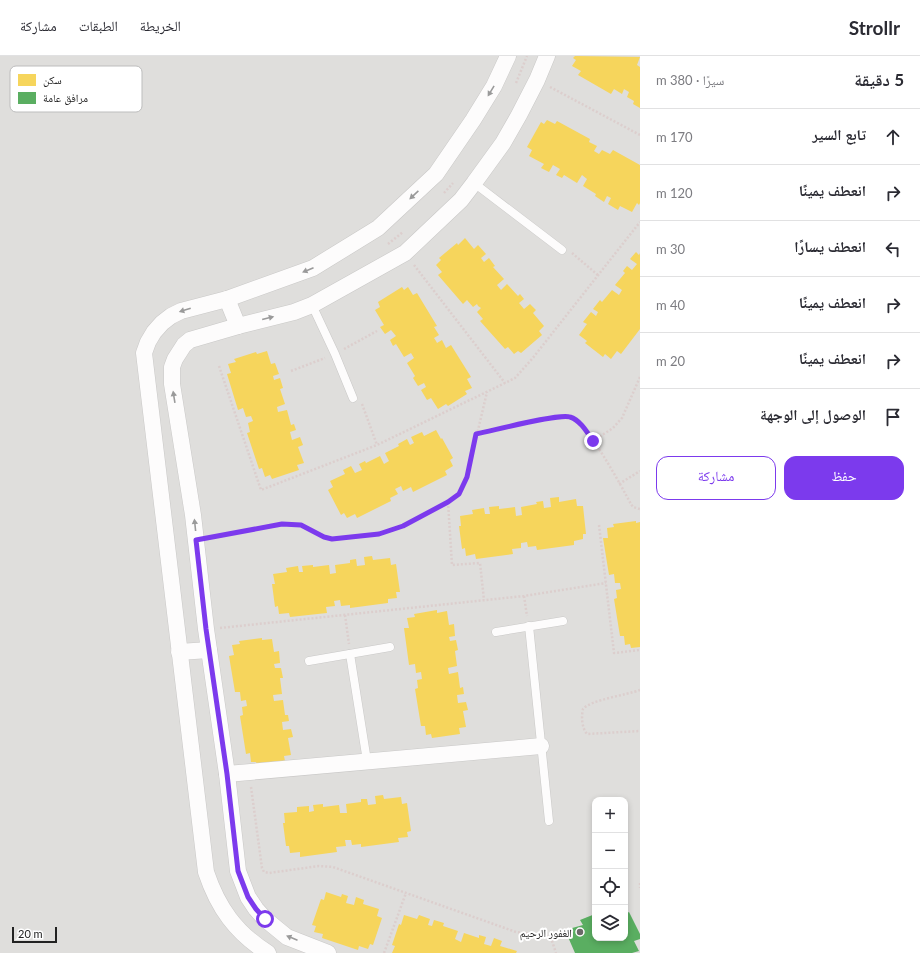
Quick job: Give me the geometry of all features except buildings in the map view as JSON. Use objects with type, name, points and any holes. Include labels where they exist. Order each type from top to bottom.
[{"type":"street","points":[[268,953],[246,937],[225,914],[217,901],[206,872],[144,353],[154,332],[171,316],[181,311],[227,299],[313,268],[378,228],[436,174],[494,86],[508,56]]},
{"type":"street","points":[[328,953],[287,936],[276,929],[256,909],[248,897],[238,871],[227,774],[206,629],[193,515],[172,384],[172,367],[179,352],[190,340],[294,312],[312,305],[401,255],[461,200],[474,183],[503,143],[537,80],[547,56]]},
{"type":"street","points":[[227,299],[238,326]]},
{"type":"street","points":[[179,652],[209,650]]},
{"type":"street","points":[[227,774],[541,746]]},
{"type":"lane","points":[[474,183],[561,249]]},
{"type":"lane","points":[[312,305],[352,395]]},
{"type":"lane","points":[[496,632],[563,621]]},
{"type":"lane","points":[[529,626],[549,821]]},
{"type":"lane","points":[[309,662],[390,647]]},
{"type":"lane","points":[[350,654],[367,761]]},
{"type":"path","points":[[537,80],[640,135]]},
{"type":"path","points":[[218,366],[261,490],[377,445],[515,378],[524,369],[599,276],[640,222]]},
{"type":"path","points":[[378,228],[505,384]]},
{"type":"path","points":[[561,249],[564,247],[567,248],[599,276]]},
{"type":"path","points":[[593,441],[613,428],[622,418],[640,377]]},
{"type":"path","points":[[196,540],[286,524],[301,525],[324,537],[332,539],[379,534],[403,526],[448,502],[459,494],[467,477],[476,434],[488,392]]},
{"type":"path","points":[[352,395],[354,393],[359,397],[377,445]]},
{"type":"path","points":[[476,434],[545,419],[570,417],[579,422],[593,441],[633,507],[640,509]]},
{"type":"path","points":[[619,484],[640,471]]},
{"type":"path","points":[[448,502],[452,566],[480,562],[484,600]]},
{"type":"path","points":[[599,525],[614,653],[640,650]]},
{"type":"path","points":[[206,629],[524,596],[606,583]]},
{"type":"path","points":[[524,596],[529,626]]},
{"type":"path","points":[[345,615],[350,654]]},
{"type":"path","points":[[640,690],[589,704],[583,709],[582,713],[584,728],[587,734],[640,731]]},
{"type":"path","points":[[249,772],[262,868],[264,872],[270,874],[319,866],[333,867],[516,932],[547,936],[552,941],[556,953]]},
{"type":"path","points":[[640,883],[640,888]]},
{"type":"path","points":[[384,953],[406,893]]},
{"type":"shaded area","points":[[0,56],[640,56],[640,953],[0,953]]},
{"type":"place","name":"الغفور الرحيم","points":[[580,932]]},
{"type":"route","points":[[265,919],[248,897],[242,885],[238,871],[227,774],[206,629],[196,540],[282,524],[301,525],[317,534],[332,539],[379,534],[403,526],[448,502],[459,494],[467,477],[476,434],[564,416],[570,417],[579,422],[593,441]]}]
